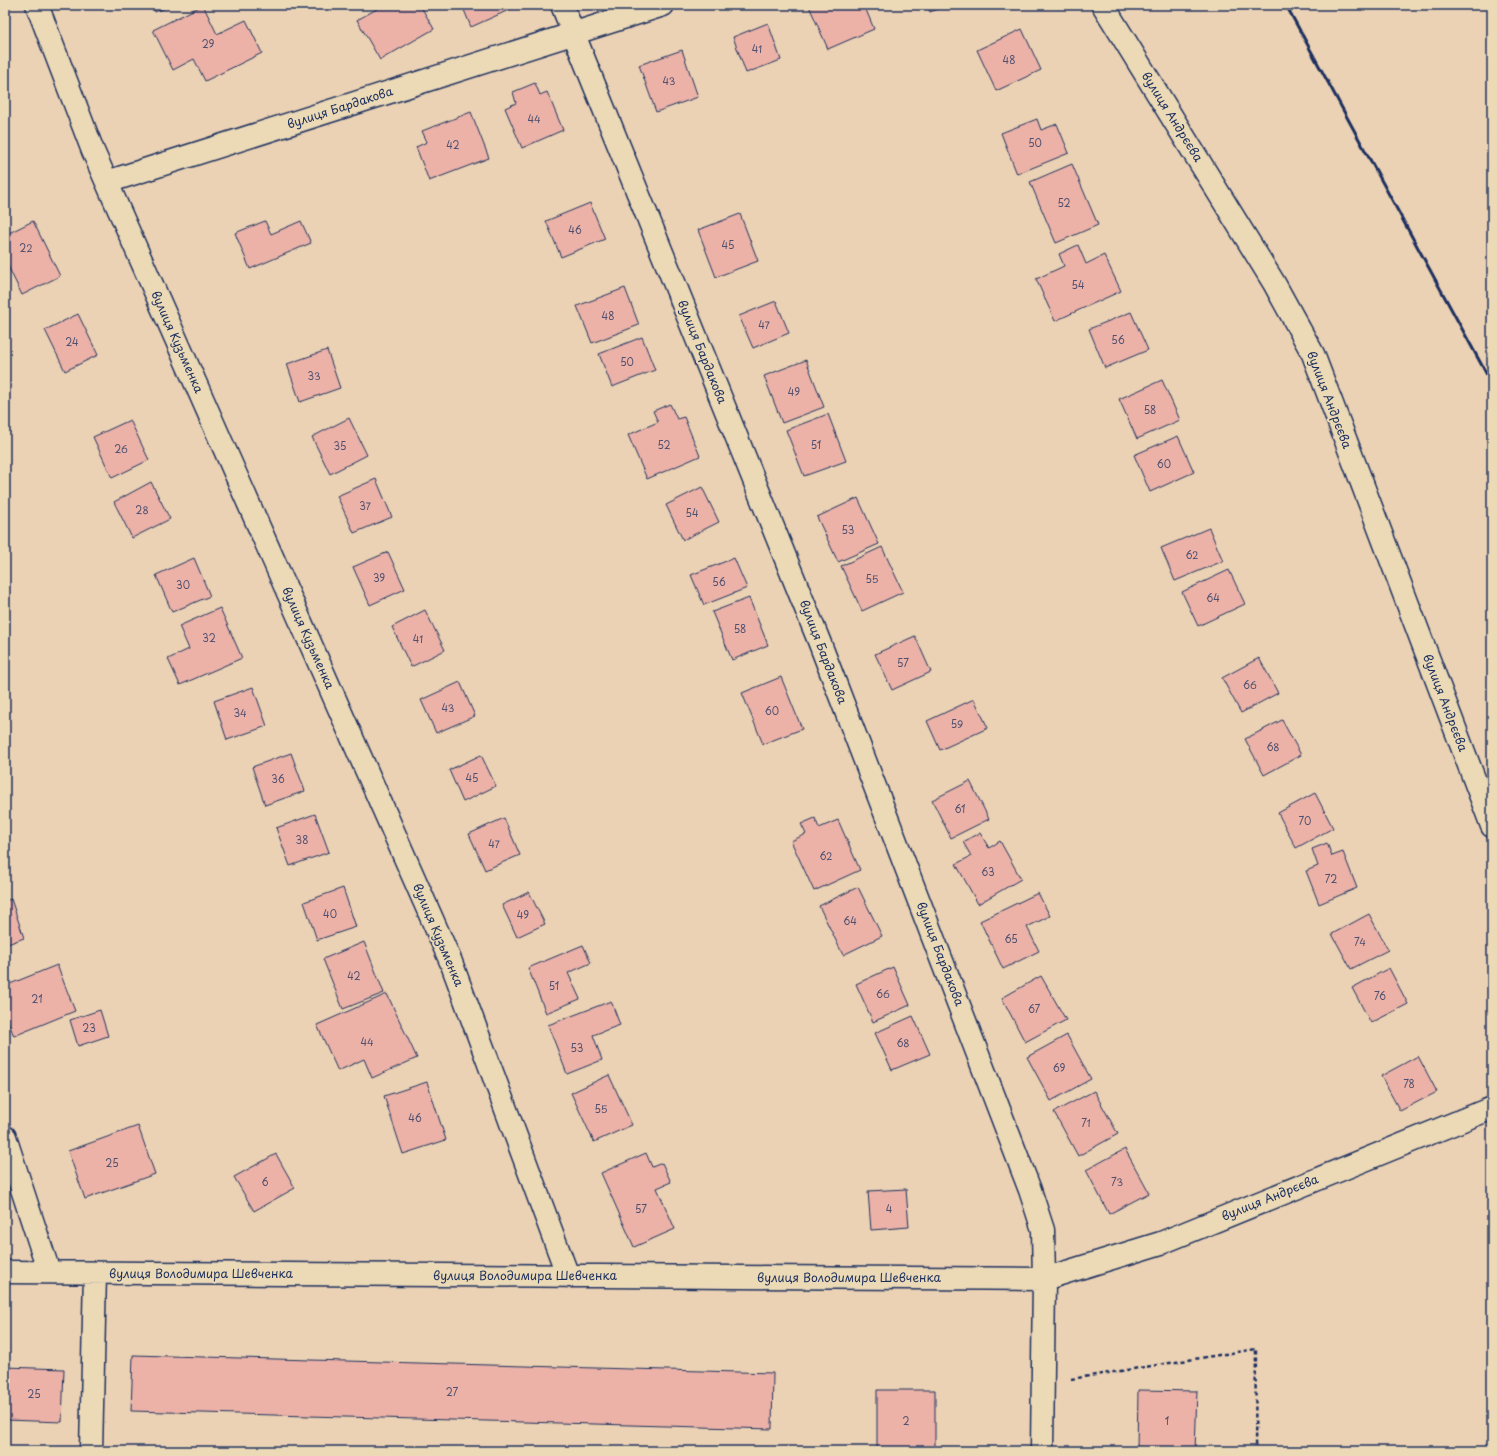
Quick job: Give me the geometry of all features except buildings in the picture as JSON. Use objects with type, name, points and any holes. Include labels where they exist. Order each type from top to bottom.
[{"type":"street","name":"вулиця Кузьменка","points":[[37,5],[93,151],[451,962],[568,1276]]},
{"type":"street","name":"вулиця Бардакова","points":[[562,5],[819,641],[1030,1190],[1042,1230],[1044,1279],[1042,1451]]},
{"type":"street","points":[[574,34],[663,5]]},
{"type":"street","name":"вулиця Андрєєва","points":[[1103,5],[1274,284],[1313,354],[1492,826]]},
{"type":"street","name":"вулиця Бардакова","points":[[107,182],[574,34]]},
{"type":"street","name":"вулиця Андрєєва","points":[[1044,1279],[1161,1243],[1492,1108]]},
{"type":"street","points":[[5,1137],[49,1272]]},
{"type":"street","name":"вулиця Володимира Шевченка","points":[[5,1272],[1044,1279]]},
{"type":"street","points":[[91,1451],[95,1273]]},
{"type":"path","points":[[1043,1384],[1256,1349],[1255,1451]]},
{"type":"railway","points":[[1286,5],[1492,384]]}]
